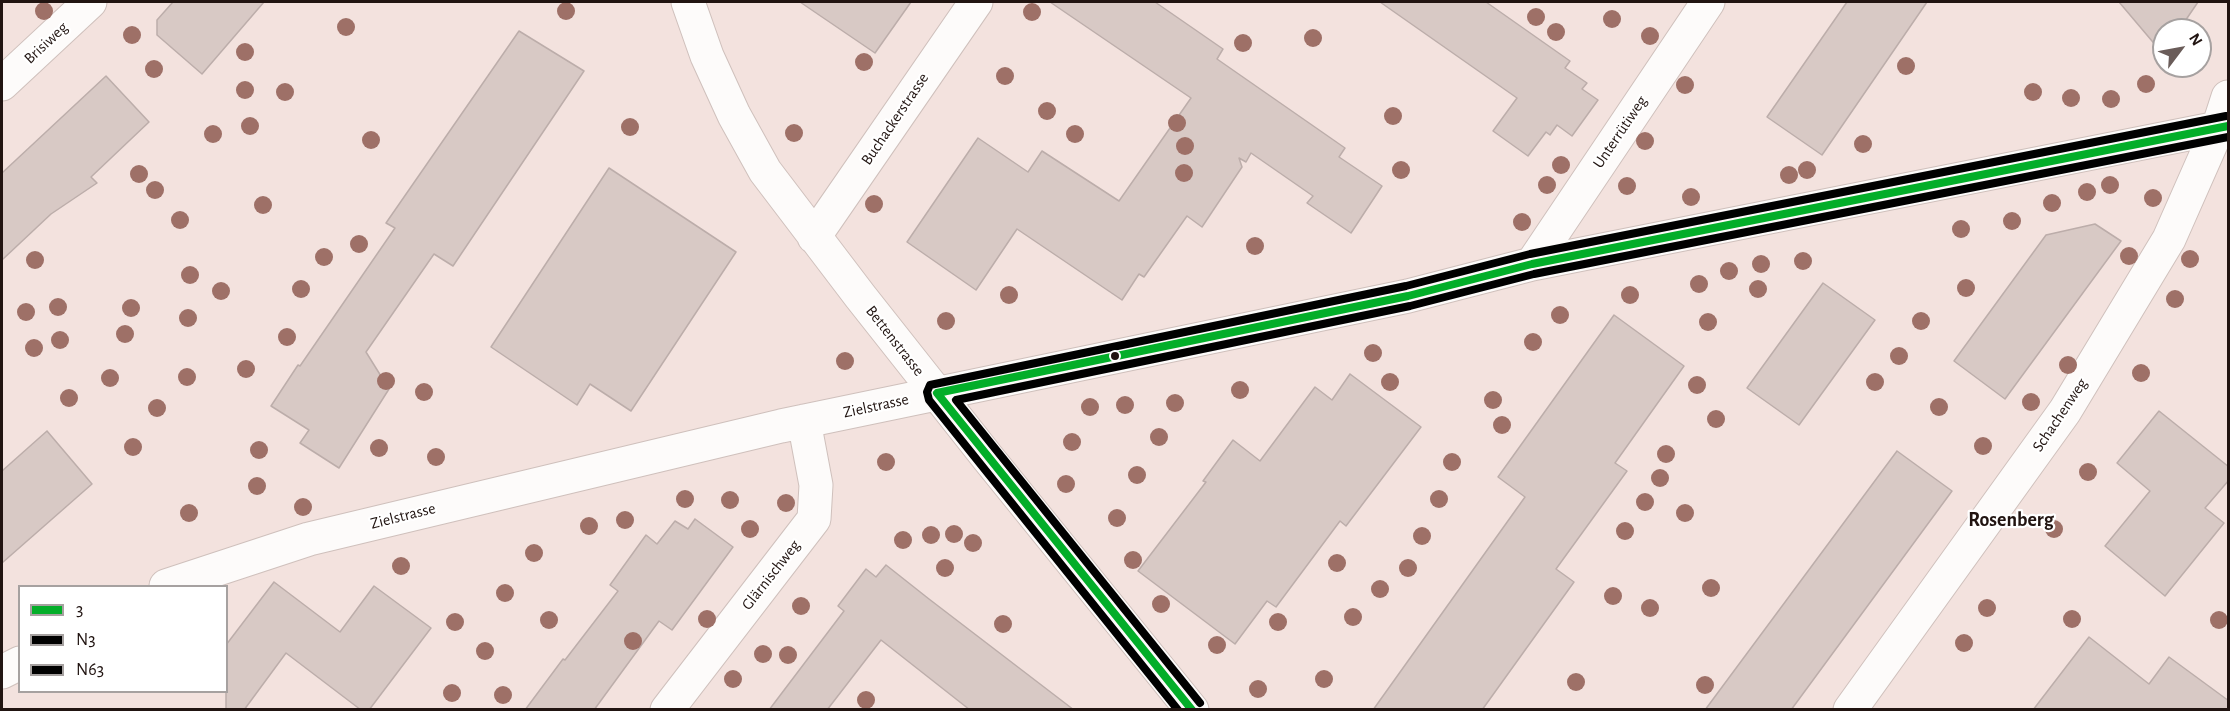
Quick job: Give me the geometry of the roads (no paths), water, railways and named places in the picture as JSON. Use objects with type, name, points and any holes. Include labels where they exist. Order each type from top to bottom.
[{"type":"street","name":"Brisiweg","points":[[2,84],[90,2]]},
{"type":"street","name":"Bettenstrasse","points":[[688,2],[706,56],[734,115],[765,171],[937,393],[1192,710]]},
{"type":"street","name":"Buchackerstrasse","points":[[814,237],[976,2]]},
{"type":"street","name":"Unterrütiweg","points":[[1532,264],[1708,2]]},
{"type":"street","name":"Schachenweg","points":[[1850,710],[2065,411],[2169,239],[2223,127],[2229,98]]},
{"type":"street","name":"Zielstrasse","points":[[169,585],[309,539],[804,421],[1408,296],[1532,264],[2223,127]]},
{"type":"street","name":"Glärnischweg","points":[[667,710],[814,519],[816,485],[804,421]]},
{"type":"street","points":[[2,672],[18,664]]},
{"type":"district","name":"Rosenberg","points":[[2011,520]]}]
